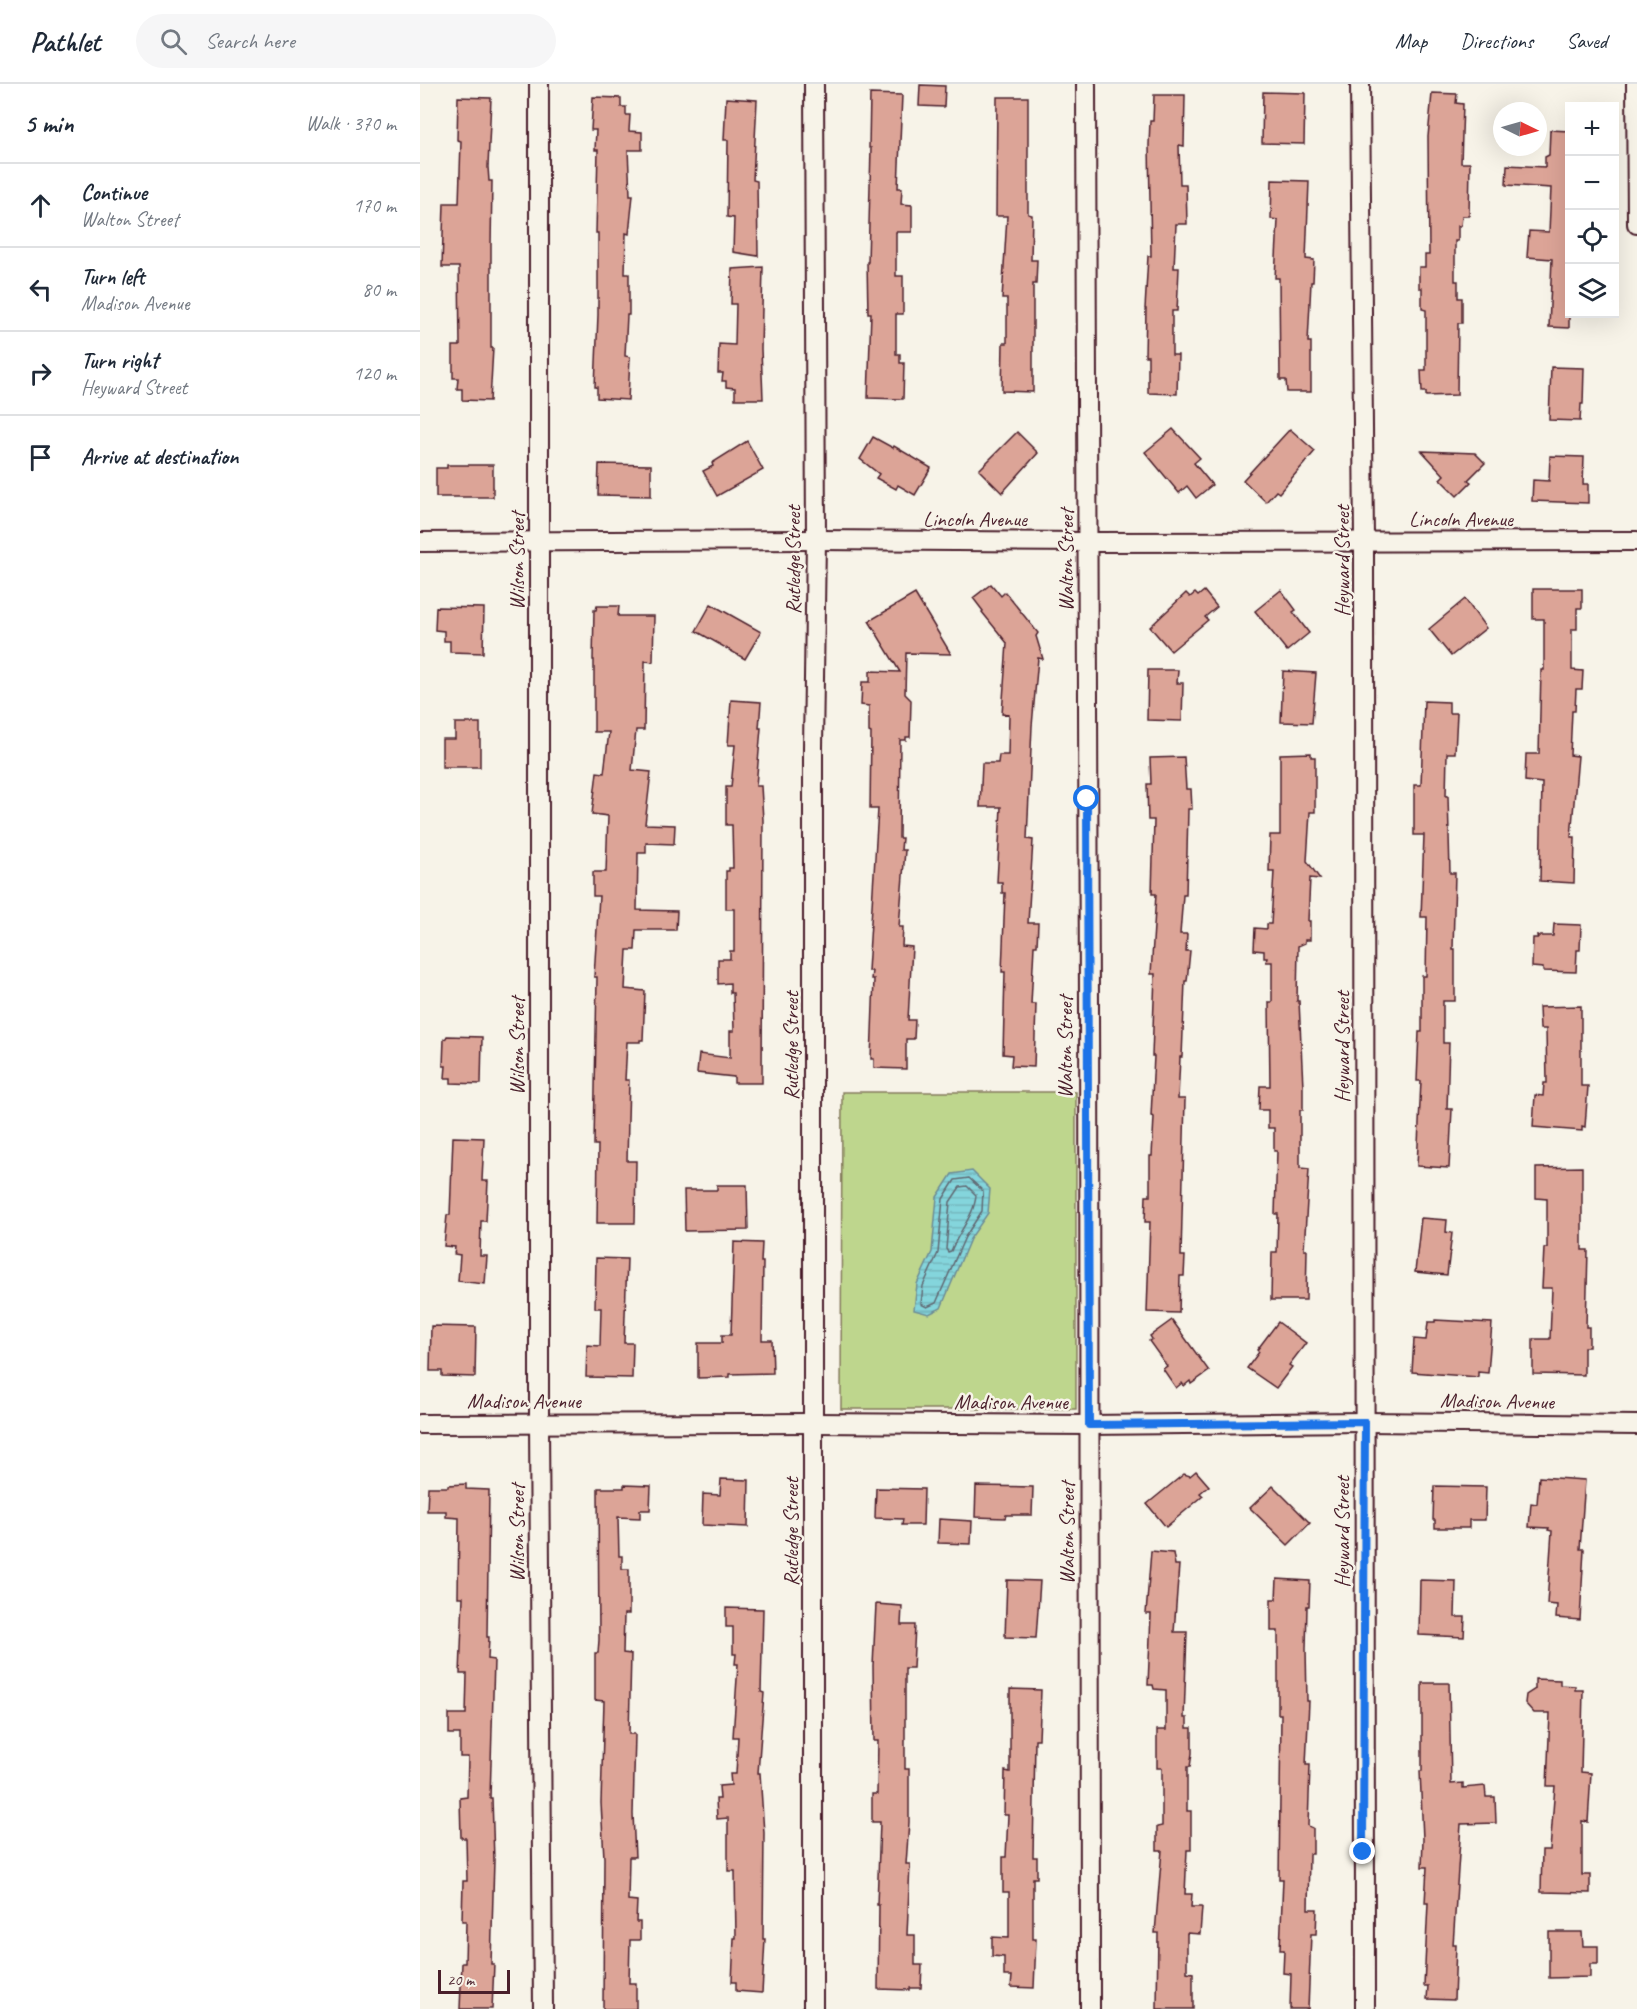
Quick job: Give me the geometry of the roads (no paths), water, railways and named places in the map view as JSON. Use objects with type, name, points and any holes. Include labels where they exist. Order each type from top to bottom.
[{"type":"street","name":"Wilson Street","points":[[539,84],[539,1424],[543,2009]]},
{"type":"street","name":"Rutledge Street","points":[[813,2009],[813,747],[816,540],[814,84]]},
{"type":"street","name":"Walton Street","points":[[1086,84],[1089,542],[1087,799],[1090,2009]]},
{"type":"street","name":"Heyward Street","points":[[1360,84],[1364,541],[1365,2009]]},
{"type":"street","points":[[1636,84],[1637,224]]},
{"type":"street","name":"Lincoln Avenue","points":[[420,542],[1637,541]]},
{"type":"street","name":"Madison Avenue","points":[[420,1424],[1089,1425],[1365,1422],[1637,1425]]},
{"type":"water","points":[[972,1171],[990,1189],[988,1213],[970,1239],[941,1308],[929,1314],[914,1310],[917,1284],[932,1252],[937,1197],[952,1174]]}]
